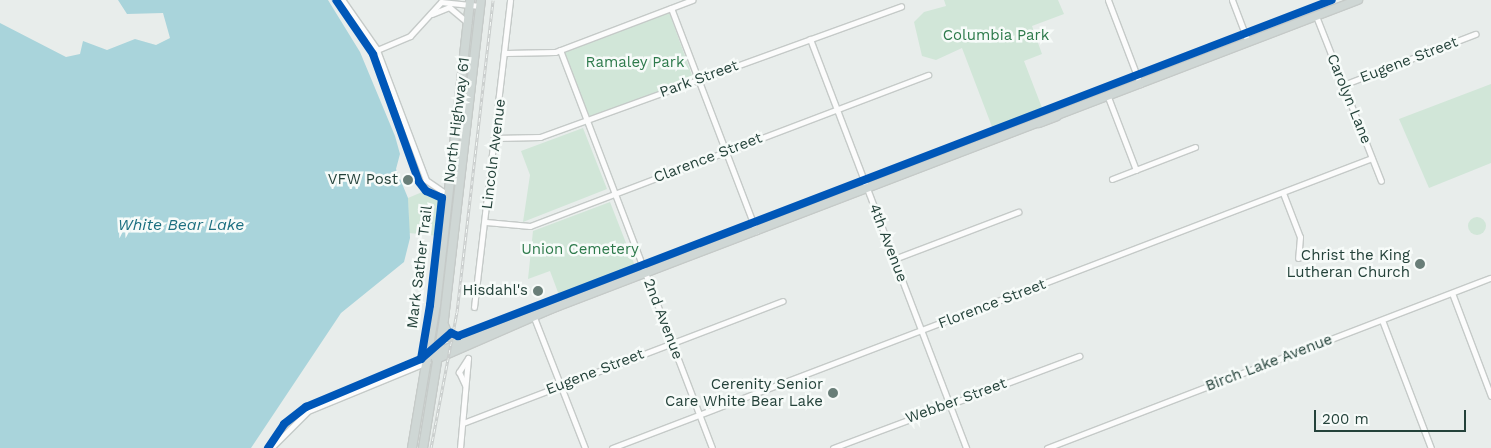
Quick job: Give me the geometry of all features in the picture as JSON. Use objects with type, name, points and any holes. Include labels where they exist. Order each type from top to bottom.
[{"type":"main road","points":[[427,359],[466,339],[756,231],[1358,0]]},
{"type":"main road","name":"North Highway 61","points":[[412,448],[427,359],[470,3]]},
{"type":"main road","name":"North Highway 61","points":[[423,448],[444,319],[480,3]]},
{"type":"main road","points":[[438,354],[535,320],[560,305]]},
{"type":"main road","points":[[444,319],[449,336],[466,339]]},
{"type":"street","points":[[342,0],[377,50],[429,185],[448,195]]},
{"type":"street","name":"Lincoln Avenue","points":[[474,307],[506,53],[510,0]]},
{"type":"street","points":[[506,53],[560,50],[692,0]]},
{"type":"street","points":[[1108,0],[1140,84]]},
{"type":"street","points":[[1232,0],[1248,42]]},
{"type":"street","points":[[377,50],[410,36],[441,2],[480,3]]},
{"type":"street","name":"Park Street","points":[[496,138],[532,138],[587,120],[901,6]]},
{"type":"street","points":[[432,14],[450,7],[468,22]]},
{"type":"street","points":[[671,8],[756,231]]},
{"type":"street","name":"Carolyn Lane","points":[[1316,16],[1381,181]]},
{"type":"street","name":"Eugene Street","points":[[1343,85],[1475,34]]},
{"type":"street","name":"4th Avenue","points":[[810,39],[966,448]]},
{"type":"street","name":"2nd Avenue","points":[[560,50],[712,448]]},
{"type":"street","name":"Clarence Street","points":[[486,222],[530,226],[928,75]]},
{"type":"street","points":[[1108,97],[1136,170]]},
{"type":"street","points":[[1112,179],[1195,147]]},
{"type":"street","name":"Florence Street","points":[[612,448],[1372,158]]},
{"type":"street","points":[[1283,193],[1300,237],[1298,258]]},
{"type":"street","points":[[894,259],[1018,212]]},
{"type":"street","name":"Birch Lake Avenue","points":[[1048,448],[1491,278]]},
{"type":"street","points":[[1452,293],[1491,396]]},
{"type":"street","name":"Eugene Street","points":[[463,423],[783,301]]},
{"type":"street","points":[[535,320],[585,448]]},
{"type":"street","points":[[1382,320],[1431,448]]},
{"type":"street","name":"Webber Street","points":[[837,447],[949,403],[1079,356]]},
{"type":"street","points":[[272,448],[308,411],[427,359]]},
{"type":"street","points":[[460,448],[465,385]]},
{"type":"green space","name":"Columbia Park","points":[[944,0],[1058,0],[1064,14],[1032,26],[1042,54],[1024,61],[1044,113],[994,132],[962,48],[936,60],[922,56],[914,22],[924,12],[946,6]]},
{"type":"green space","name":"Ramaley Park","points":[[669,12],[694,80],[588,118],[564,50]]},
{"type":"green space","points":[[1491,84],[1491,163],[1429,188],[1399,119]]},
{"type":"green space","name":"Union Cemetery","points":[[583,128],[607,189],[523,222],[530,175],[521,151]]},
{"type":"green space","points":[[427,190],[439,193],[444,199],[438,236],[409,233],[408,198]]},
{"type":"green space","name":"Union Cemetery","points":[[610,202],[635,266],[559,295],[550,271],[528,279],[533,231]]},
{"type":"green space","points":[[1477,217],[1483,220],[1486,226],[1483,232],[1477,235],[1471,232],[1468,226],[1471,220]]},
{"type":"water","name":"White Bear Lake","points":[[118,0],[328,0],[360,52],[395,136],[400,154],[396,169],[408,198],[410,238],[404,262],[341,313],[251,448],[0,448],[0,23],[66,57],[80,54],[83,41],[107,50],[135,39],[156,45],[170,38],[163,13],[127,14]]},
{"type":"railway","points":[[431,448],[457,312],[493,0]]},
{"type":"cycle path","name":"Mark Sather Trail","points":[[268,448],[284,424],[306,407],[421,359],[430,305],[442,198],[426,191],[419,182],[373,54],[336,0]]},
{"type":"cycle path","points":[[421,359],[451,333],[458,336],[1332,0]]},
{"type":"place","name":"VFW Post","points":[[408,180]]},
{"type":"place","name":"Christ the King Lutheran Church","points":[[1420,264]]},
{"type":"place","name":"Hisdahl's","points":[[538,291]]},
{"type":"place","name":"Cerenity Senior Care White Bear Lake","points":[[833,393]]}]
